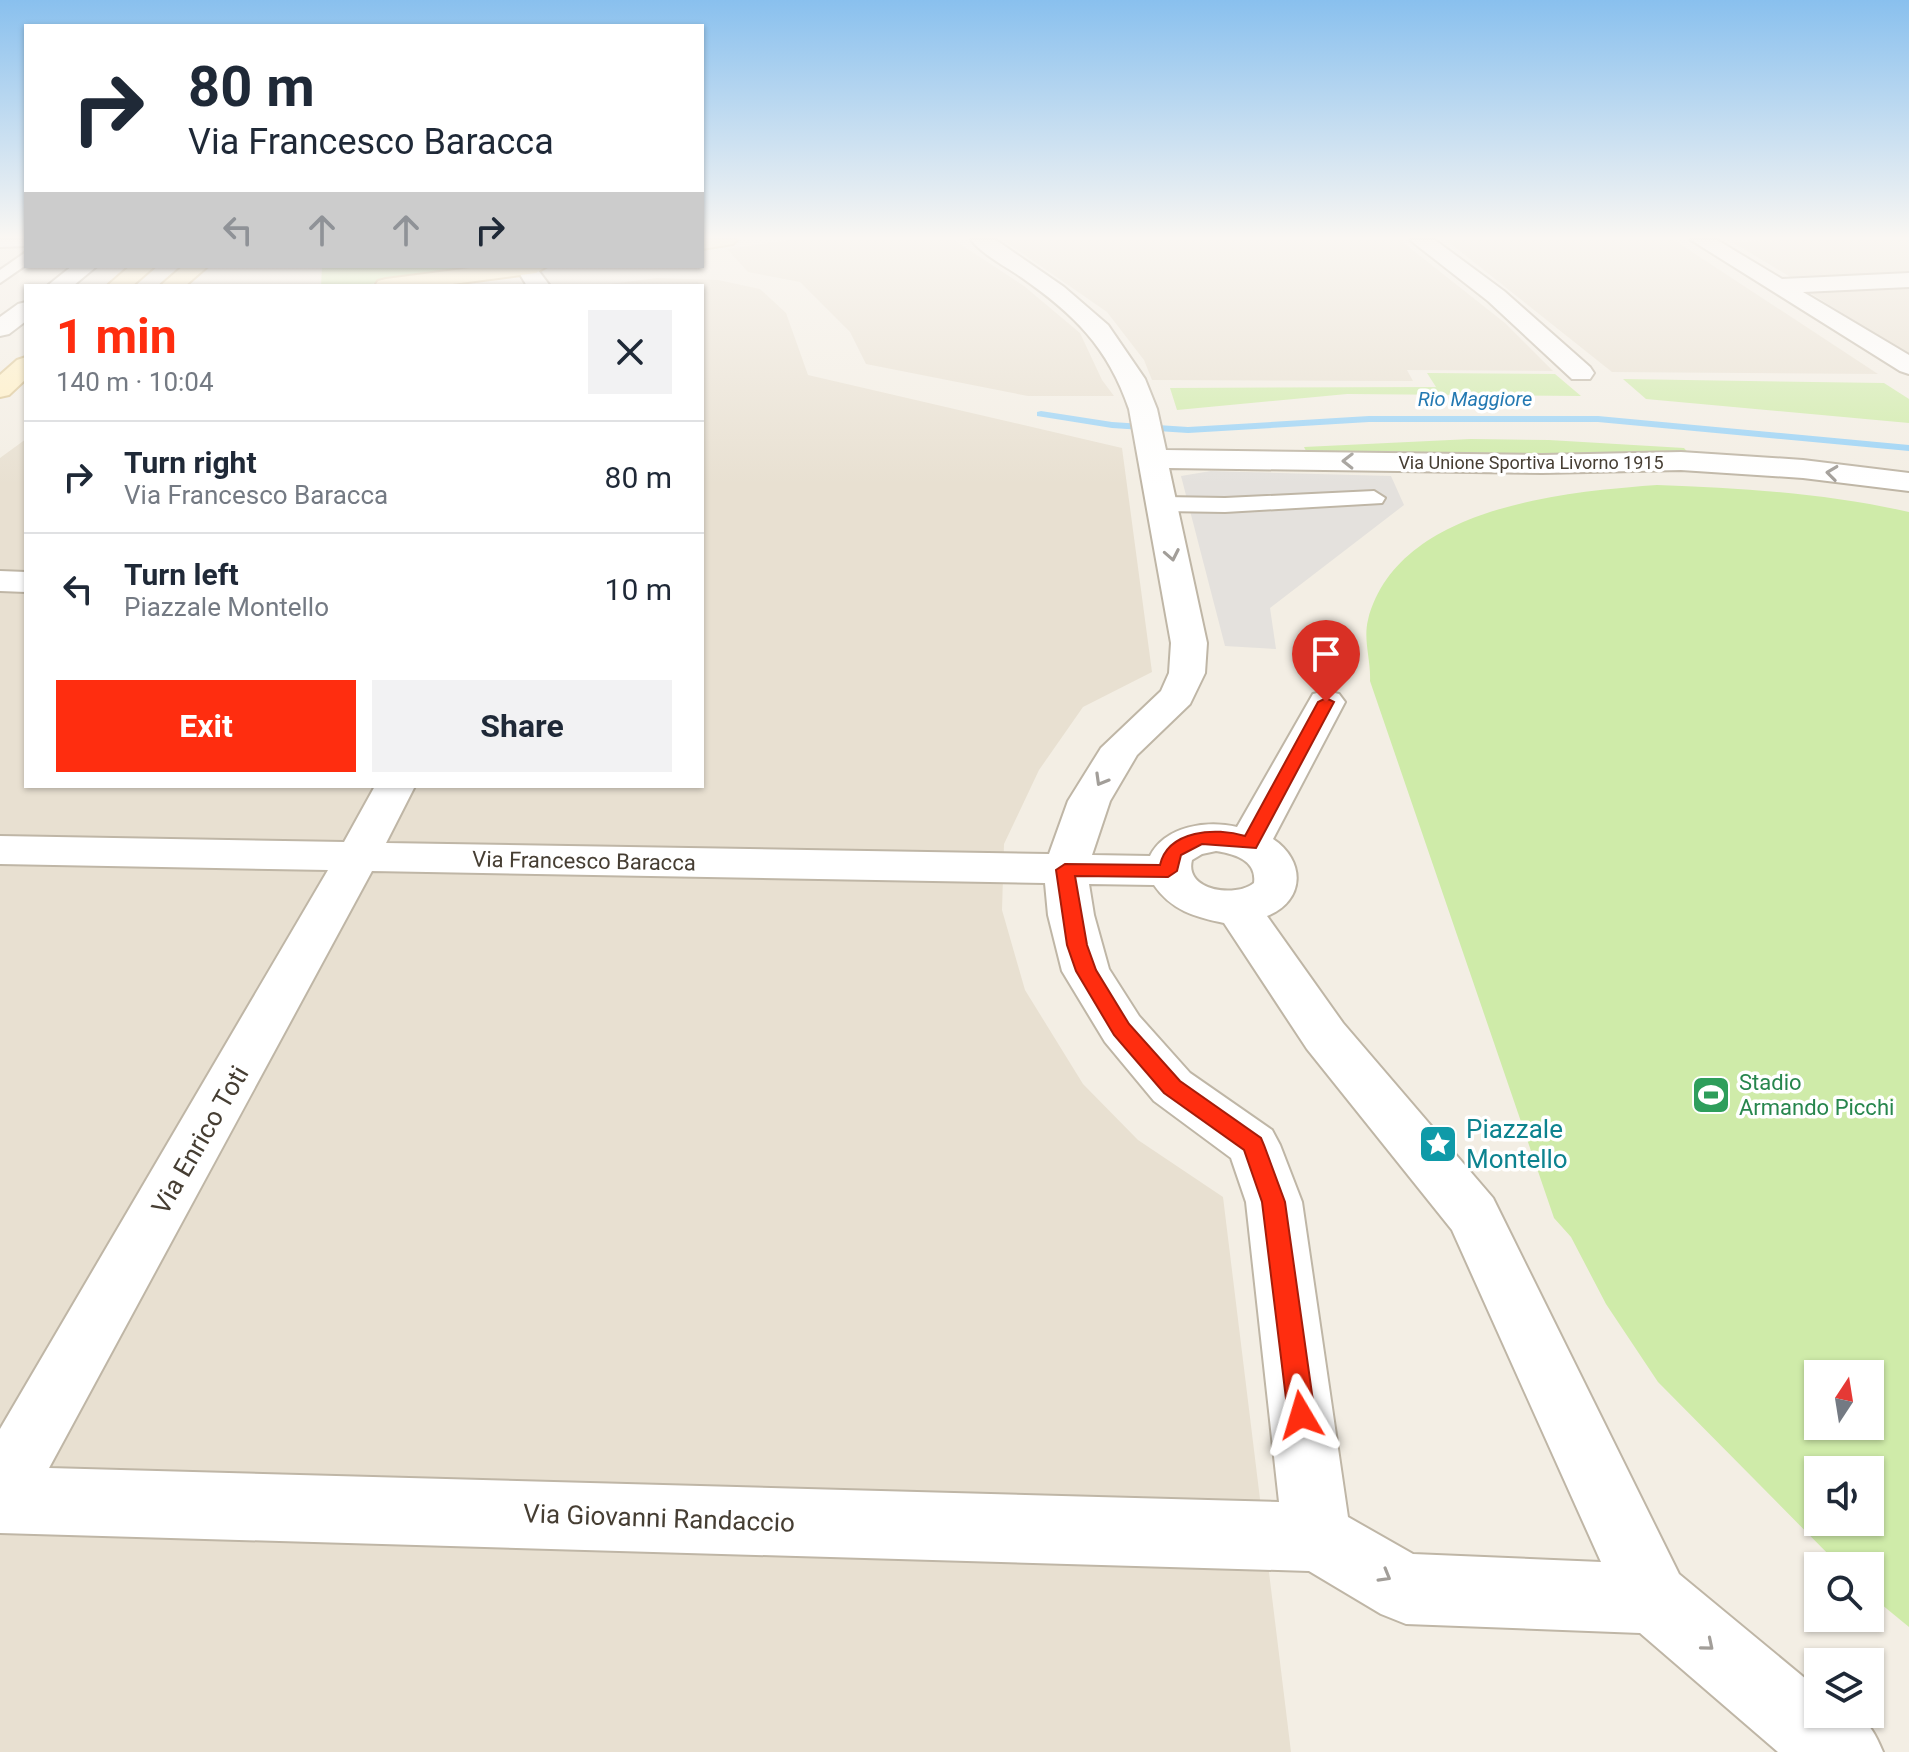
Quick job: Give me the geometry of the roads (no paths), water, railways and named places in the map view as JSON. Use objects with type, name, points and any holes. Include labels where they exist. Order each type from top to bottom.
[{"type":"main road","points":[[0,389],[24,367]]},
{"type":"main road","points":[[0,397],[24,383]]},
{"type":"street","points":[[1092,322],[1102,331],[1130,373],[1143,409],[1189,643],[1187,673],[1177,696],[1121,748],[1103,775],[1077,831],[1065,870],[1077,945],[1086,971],[1122,1029],[1172,1087],[1253,1145],[1274,1202],[1317,1537],[1406,1589],[1654,1599]]},
{"type":"street","points":[[1524,322],[1581,373]]},
{"type":"street","points":[[1835,322],[1909,366]]},
{"type":"street","name":"Via Unione Sportiva Livorno 1915","points":[[1151,450],[1542,464],[1681,461],[1803,469],[1909,482]]},
{"type":"street","points":[[0,581],[24,582]]},
{"type":"street","points":[[1249,844],[1326,702]]},
{"type":"street","name":"Via Enrico Toti","points":[[0,1492],[394,788]]},
{"type":"street","points":[[1199,838],[1233,838],[1249,844],[1273,864],[1277,876],[1275,887],[1254,905],[1218,908],[1185,895],[1174,885],[1168,871],[1174,851],[1199,838]]},
{"type":"street","name":"Via Francesco Baracca","points":[[0,850],[1168,871]]},
{"type":"street","points":[[1237,908],[1325,1036],[1473,1215],[1654,1599],[1807,1728],[1845,1752]]},
{"type":"street","name":"Via Giovanni Randaccio","points":[[0,1500],[1317,1537]]},
{"type":"lane","points":[[1163,504],[1225,505],[1374,498]]},
{"type":"waterway","name":"Rio Maggiore","points":[[1041,414],[1112,425],[1188,430],[1369,419],[1598,419],[1909,448]]},
{"type":"place","name":"Stadio Armando Picchi","points":[[1711,1095]]},
{"type":"place","name":"Piazzale Montello","points":[[1438,1144]]}]
